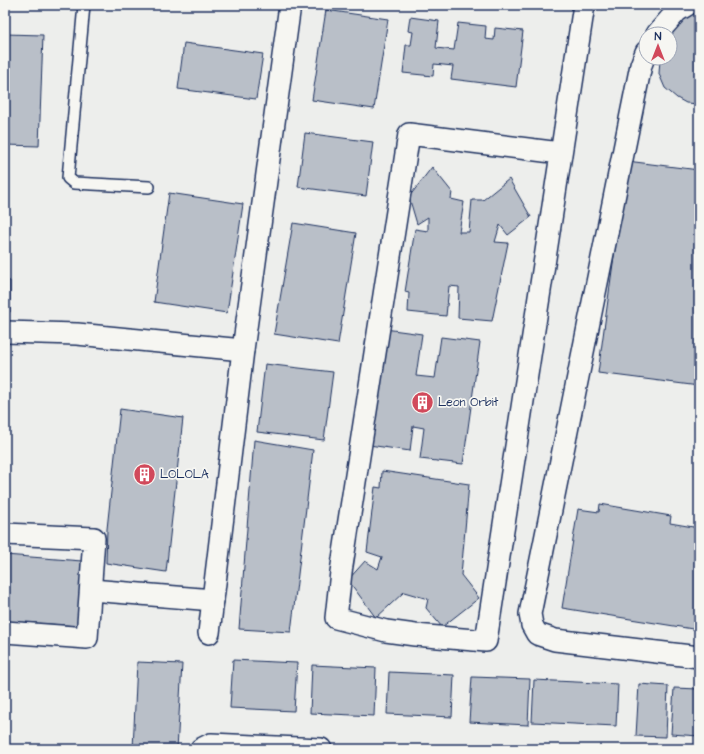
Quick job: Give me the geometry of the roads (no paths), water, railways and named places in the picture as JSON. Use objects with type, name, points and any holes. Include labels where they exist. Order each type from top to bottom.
[{"type":"street","points":[[209,633],[243,350],[290,5]]},
{"type":"street","points":[[560,153],[409,134],[340,572],[336,618],[386,631],[415,636],[486,641],[584,5]]},
{"type":"street","points":[[664,26],[677,11],[687,5]]},
{"type":"street","points":[[641,66],[530,614],[532,624],[537,634],[555,640],[699,657]]},
{"type":"street","points":[[5,332],[77,334],[243,350]]},
{"type":"street","points":[[5,534],[94,538],[87,638],[5,632]]},
{"type":"street","points":[[91,590],[195,600],[213,600]]},
{"type":"street","points":[[201,749],[211,744],[321,749]]},
{"type":"lane","points":[[84,5],[68,178],[74,182],[149,187]]},
{"type":"place","name":"Leon Orbit","points":[[423,402]]},
{"type":"place","name":"LOLOLA","points":[[145,474]]}]
